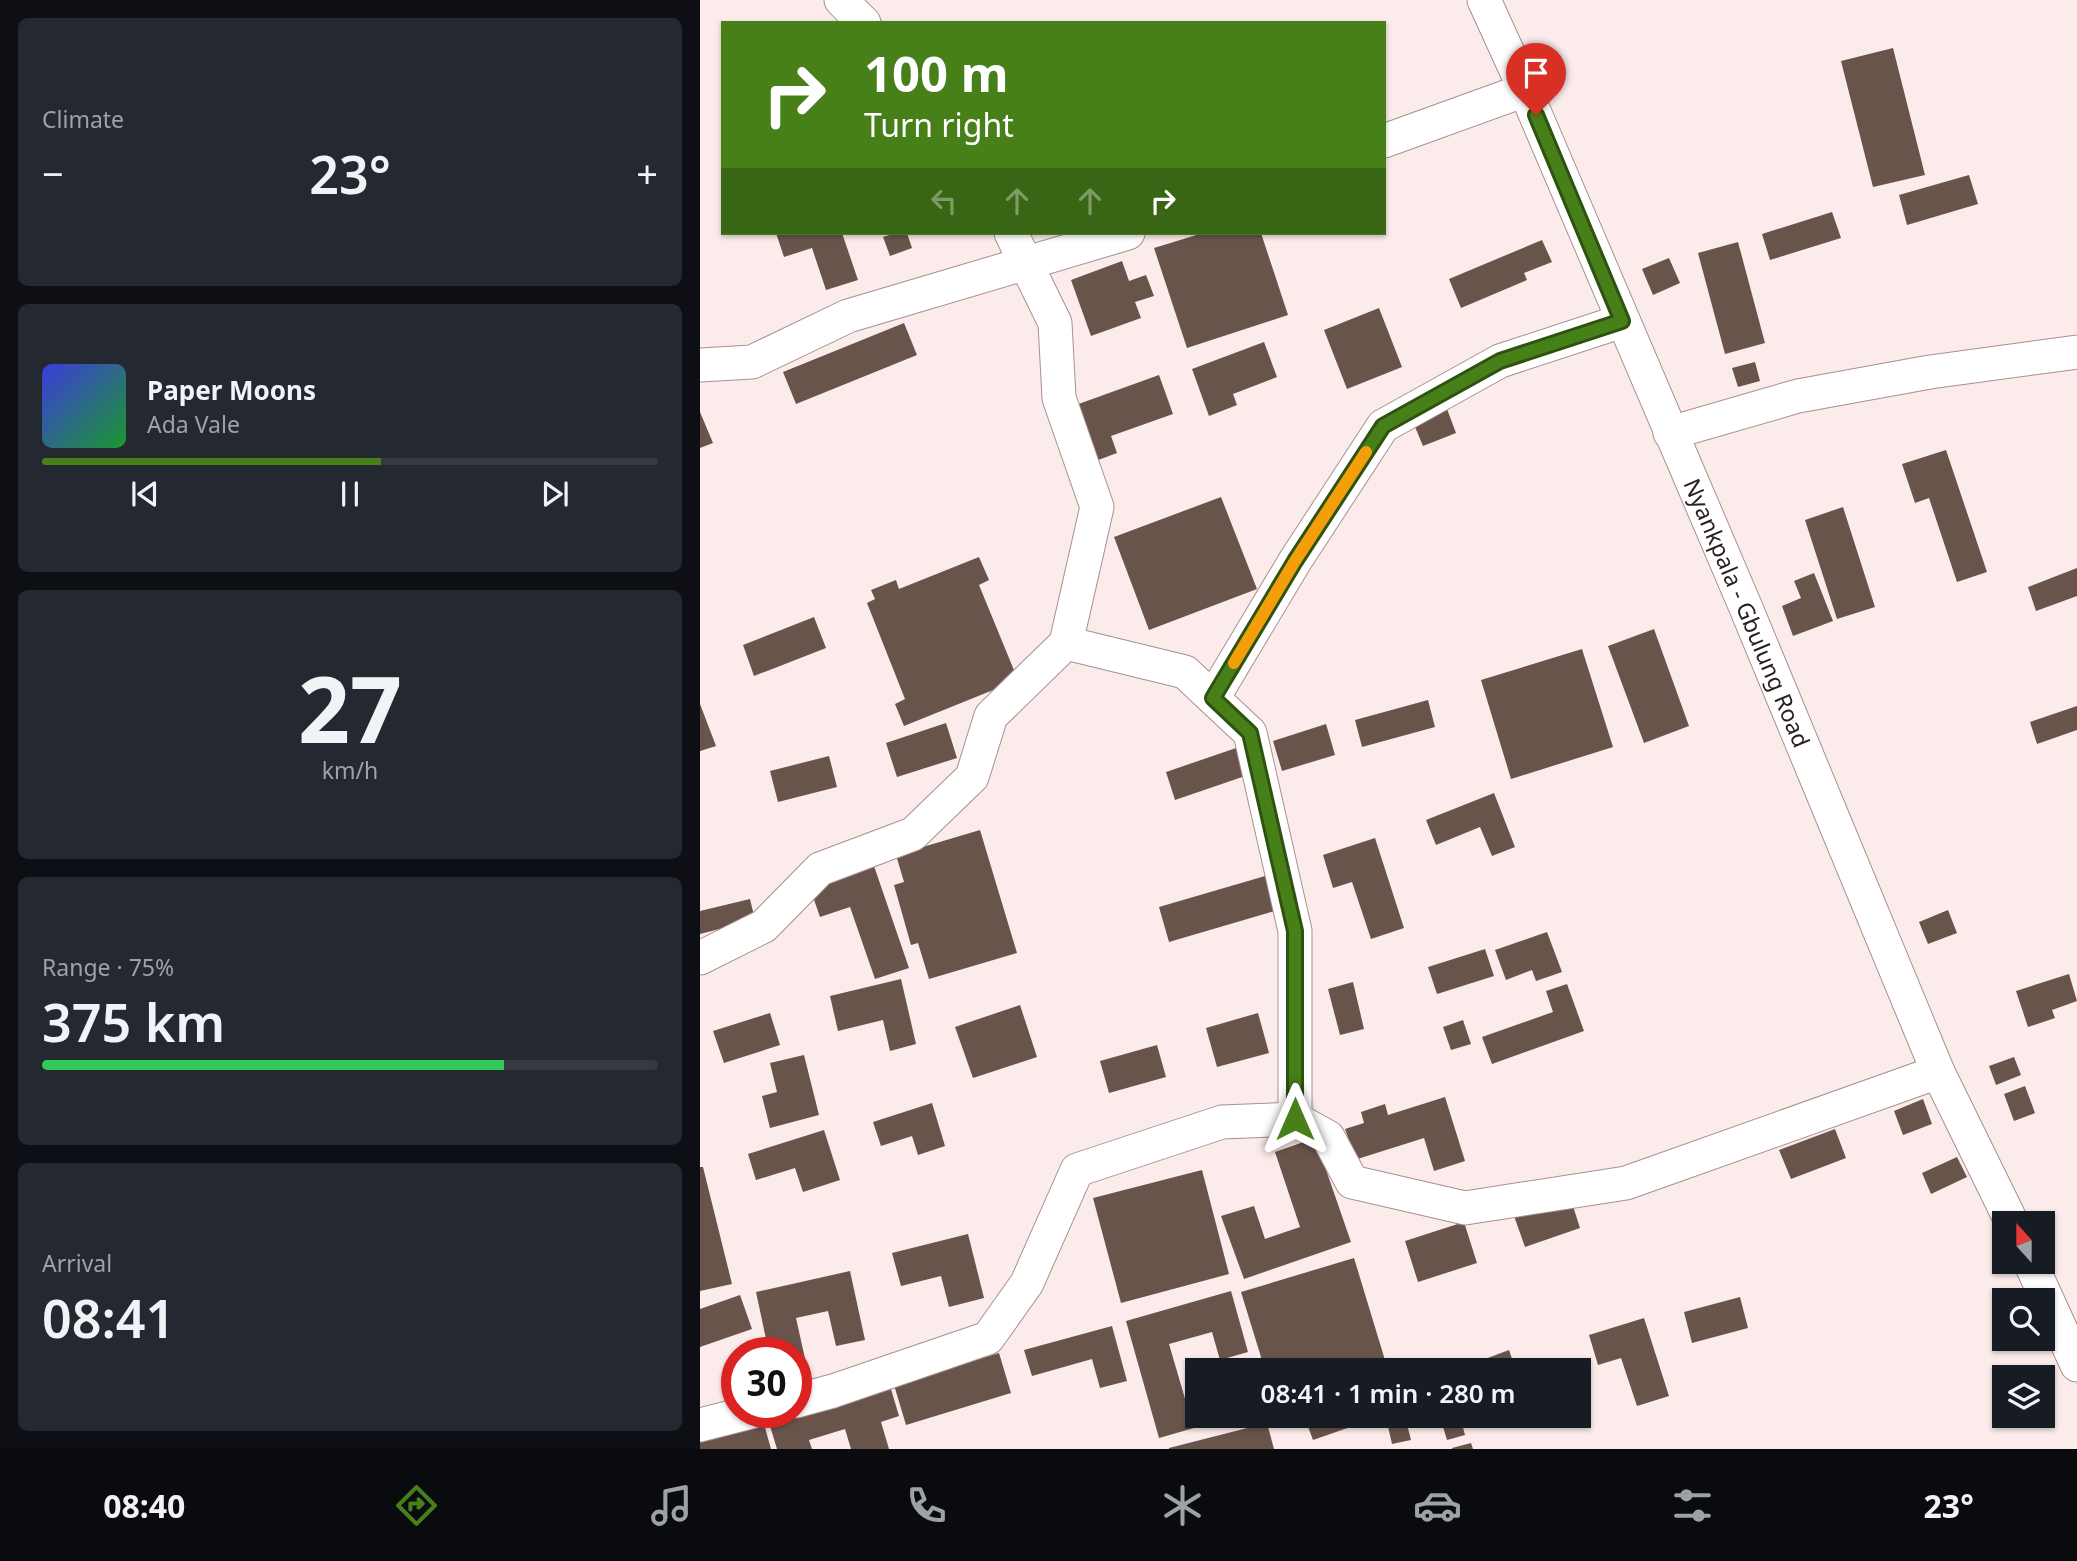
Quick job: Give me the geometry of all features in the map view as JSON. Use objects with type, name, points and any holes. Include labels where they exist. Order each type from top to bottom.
[{"type":"street","points":[[841,0],[862,21]]},
{"type":"street","name":"Nyankpala - Gbulung Road","points":[[1484,0],[1746,608],[1938,1072],[2006,1211]]},
{"type":"street","points":[[1386,140],[1525,90]]},
{"type":"street","points":[[700,958],[764,926],[820,869],[913,834],[972,777],[991,716],[1066,643],[1097,507],[1059,398],[1055,323],[1012,235]]},
{"type":"street","points":[[700,365],[752,362],[848,316],[1121,235]]},
{"type":"street","points":[[1213,698],[1295,561],[1383,426],[1500,361],[1622,321]]},
{"type":"street","points":[[1670,433],[1798,396],[1930,372],[2077,352]]},
{"type":"street","points":[[1066,643],[1185,672],[1250,733],[1295,931],[1295,1119]]},
{"type":"street","points":[[812,1397],[988,1338],[1027,1283],[1077,1170],[1222,1122],[1295,1119],[1328,1137],[1352,1182],[1465,1208],[1626,1183],[1938,1072]]},
{"type":"street","points":[[2036,1274],[2077,1366]]},
{"type":"street","points":[[700,1425],[721,1420]]},
{"type":"building","points":[[1893,48],[1925,175],[1873,187],[1841,61]]},
{"type":"building","points":[[1969,175],[1978,204],[1907,225],[1899,195]]},
{"type":"building","points":[[1832,212],[1841,238],[1770,260],[1762,234]]},
{"type":"building","points":[[777,235],[843,235],[858,280],[826,290],[812,248],[784,257]]},
{"type":"building","points":[[908,235],[912,248],[890,256],[883,237]]},
{"type":"building","points":[[1196,235],[1262,235],[1288,315],[1187,348],[1154,248]]},
{"type":"building","points":[[1542,240],[1552,262],[1524,273],[1527,280],[1461,308],[1449,279]]},
{"type":"building","points":[[1738,242],[1765,343],[1725,354],[1698,253]]},
{"type":"building","points":[[1669,258],[1680,283],[1653,295],[1642,269]]},
{"type":"building","points":[[1122,261],[1129,281],[1146,275],[1154,296],[1135,302],[1141,318],[1091,336],[1071,280]]},
{"type":"building","points":[[1379,308],[1402,367],[1347,389],[1324,330]]},
{"type":"building","points":[[904,323],[917,355],[796,404],[783,372]]},
{"type":"building","points":[[1264,342],[1277,377],[1233,394],[1237,405],[1209,416],[1192,369]]},
{"type":"building","points":[[1755,362],[1760,381],[1738,387],[1732,368]]},
{"type":"building","points":[[1159,375],[1173,414],[1111,436],[1117,453],[1093,462],[1073,406]]},
{"type":"building","points":[[1447,409],[1456,433],[1423,446],[1413,422]]},
{"type":"building","points":[[700,412],[713,443],[700,448]]},
{"type":"building","points":[[1946,450],[1987,572],[1957,582],[1929,498],[1915,503],[1902,464]]},
{"type":"building","points":[[1221,497],[1257,589],[1149,630],[1114,537]]},
{"type":"building","points":[[1843,507],[1875,607],[1837,619],[1805,520]]},
{"type":"building","points":[[979,557],[989,580],[979,585],[1018,680],[904,726],[895,704],[905,699],[867,603],[875,599],[871,590],[896,580],[899,589]]},
{"type":"building","points":[[2077,568],[2077,596],[2036,611],[2028,587]]},
{"type":"building","points":[[1814,573],[1833,621],[1793,636],[1782,606],[1801,598],[1794,581]]},
{"type":"building","points":[[814,617],[826,648],[754,676],[743,645]]},
{"type":"building","points":[[1654,629],[1689,726],[1644,743],[1608,646]]},
{"type":"building","points":[[1582,649],[1613,747],[1511,779],[1481,680]]},
{"type":"building","points":[[1428,700],[1435,727],[1362,747],[1355,720]]},
{"type":"building","points":[[700,704],[716,746],[700,751]]},
{"type":"building","points":[[2077,706],[2077,730],[2037,744],[2030,722]]},
{"type":"building","points":[[946,723],[957,758],[897,777],[886,743]]},
{"type":"building","points":[[1326,724],[1335,755],[1282,771],[1273,741]]},
{"type":"building","points":[[1239,747],[1248,775],[1175,800],[1166,772]]},
{"type":"building","points":[[829,756],[837,787],[778,802],[770,771]]},
{"type":"building","points":[[1494,793],[1515,847],[1492,856],[1480,827],[1436,845],[1426,820]]},
{"type":"building","points":[[980,830],[1017,953],[929,979],[918,943],[911,945],[894,885],[904,882],[896,855]]},
{"type":"building","points":[[1375,838],[1404,928],[1371,939],[1352,882],[1333,888],[1323,855]]},
{"type":"building","points":[[874,866],[909,968],[875,979],[850,907],[820,917],[810,888]]},
{"type":"building","points":[[1275,873],[1285,908],[1169,942],[1159,907]]},
{"type":"building","points":[[750,899],[755,920],[700,934],[700,911]]},
{"type":"building","points":[[1948,910],[1957,933],[1928,944],[1919,922]]},
{"type":"building","points":[[1547,932],[1562,972],[1536,981],[1532,970],[1506,980],[1495,950]]},
{"type":"building","points":[[1485,949],[1494,976],[1437,994],[1428,967]]},
{"type":"building","points":[[2069,974],[2077,1001],[2052,1010],[2055,1018],[2028,1027],[2016,991]]},
{"type":"building","points":[[901,979],[916,1044],[890,1051],[883,1020],[838,1031],[830,996]]},
{"type":"building","points":[[1353,982],[1364,1029],[1340,1035],[1328,989]]},
{"type":"building","points":[[1567,984],[1584,1031],[1492,1064],[1482,1037],[1553,1012],[1546,991]]},
{"type":"building","points":[[1020,1005],[1037,1057],[973,1078],[955,1027]]},
{"type":"building","points":[[770,1013],[780,1045],[724,1063],[713,1031]]},
{"type":"building","points":[[1258,1013],[1269,1053],[1217,1067],[1206,1028]]},
{"type":"building","points":[[1463,1020],[1471,1044],[1451,1050],[1443,1027]]},
{"type":"building","points":[[1157,1045],[1166,1077],[1109,1093],[1100,1061]]},
{"type":"building","points":[[804,1055],[819,1115],[770,1128],[762,1096],[777,1092],[770,1063]]},
{"type":"building","points":[[2014,1057],[2021,1075],[1996,1085],[1989,1066]]},
{"type":"building","points":[[2025,1086],[2035,1113],[2014,1121],[2004,1094]]},
{"type":"building","points":[[1445,1097],[1465,1161],[1434,1171],[1424,1138],[1348,1162],[1351,1146],[1345,1129],[1364,1123],[1361,1112],[1385,1104],[1388,1115]]},
{"type":"building","points":[[1923,1099],[1932,1124],[1903,1135],[1894,1111]]},
{"type":"building","points":[[932,1103],[945,1146],[918,1155],[912,1136],[881,1146],[873,1122]]},
{"type":"building","points":[[1835,1129],[1846,1158],[1791,1179],[1779,1150]]},
{"type":"building","points":[[824,1130],[840,1180],[803,1192],[795,1168],[756,1180],[748,1154]]},
{"type":"building","points":[[1315,1138],[1351,1242],[1244,1279],[1221,1216],[1254,1206],[1265,1239],[1300,1227],[1275,1152]]},
{"type":"building","points":[[1957,1157],[1967,1177],[1931,1194],[1922,1173]]},
{"type":"building","points":[[700,1167],[703,1167],[732,1284],[700,1291]]},
{"type":"building","points":[[1202,1170],[1229,1274],[1121,1303],[1093,1198]]},
{"type":"building","points":[[1572,1203],[1580,1228],[1525,1247],[1514,1216]]},
{"type":"building","points":[[1464,1222],[1477,1263],[1418,1282],[1405,1241]]},
{"type":"building","points":[[968,1234],[984,1298],[949,1307],[941,1276],[901,1286],[892,1253]]},
{"type":"building","points":[[1354,1258],[1384,1358],[1261,1358],[1241,1292]]},
{"type":"building","points":[[850,1271],[865,1340],[836,1346],[828,1311],[796,1318],[800,1337],[766,1337],[756,1292]]},
{"type":"building","points":[[1231,1291],[1248,1352],[1219,1358],[1212,1332],[1169,1344],[1185,1399],[1185,1428],[1194,1428],[1159,1438],[1126,1321]]},
{"type":"building","points":[[740,1295],[752,1329],[721,1337],[721,1340],[700,1347],[700,1309]]},
{"type":"building","points":[[1740,1297],[1748,1328],[1692,1343],[1684,1312]]},
{"type":"building","points":[[1644,1318],[1669,1396],[1637,1406],[1621,1358],[1598,1365],[1589,1335]]},
{"type":"building","points":[[1112,1326],[1127,1381],[1100,1388],[1092,1359],[1032,1376],[1024,1350]]},
{"type":"building","points":[[1509,1350],[1512,1358],[1488,1358]]},
{"type":"building","points":[[999,1353],[1011,1393],[906,1425],[894,1385]]},
{"type":"building","points":[[888,1379],[899,1416],[881,1422],[889,1449],[851,1449],[845,1429],[809,1440],[812,1449],[777,1449],[771,1428],[812,1428],[812,1406]]},
{"type":"building","points":[[749,1428],[765,1428],[771,1449],[700,1449],[700,1441]]},
{"type":"building","points":[[1247,1428],[1268,1428],[1274,1449],[1169,1449]]},
{"type":"building","points":[[1308,1428],[1348,1428],[1313,1440]]},
{"type":"building","points":[[1388,1428],[1408,1428],[1411,1440],[1392,1444]]},
{"type":"building","points":[[1443,1428],[1463,1428],[1465,1435],[1447,1440]]},
{"type":"building","points":[[1471,1443],[1473,1449],[1452,1449],[1452,1448]]},
{"type":"slow traffic","points":[[1234,663],[1295,561],[1366,452]]},
{"type":"route","points":[[1295,1119],[1295,931],[1250,733],[1213,698],[1295,561],[1383,426],[1500,361],[1622,321],[1536,115]]}]
